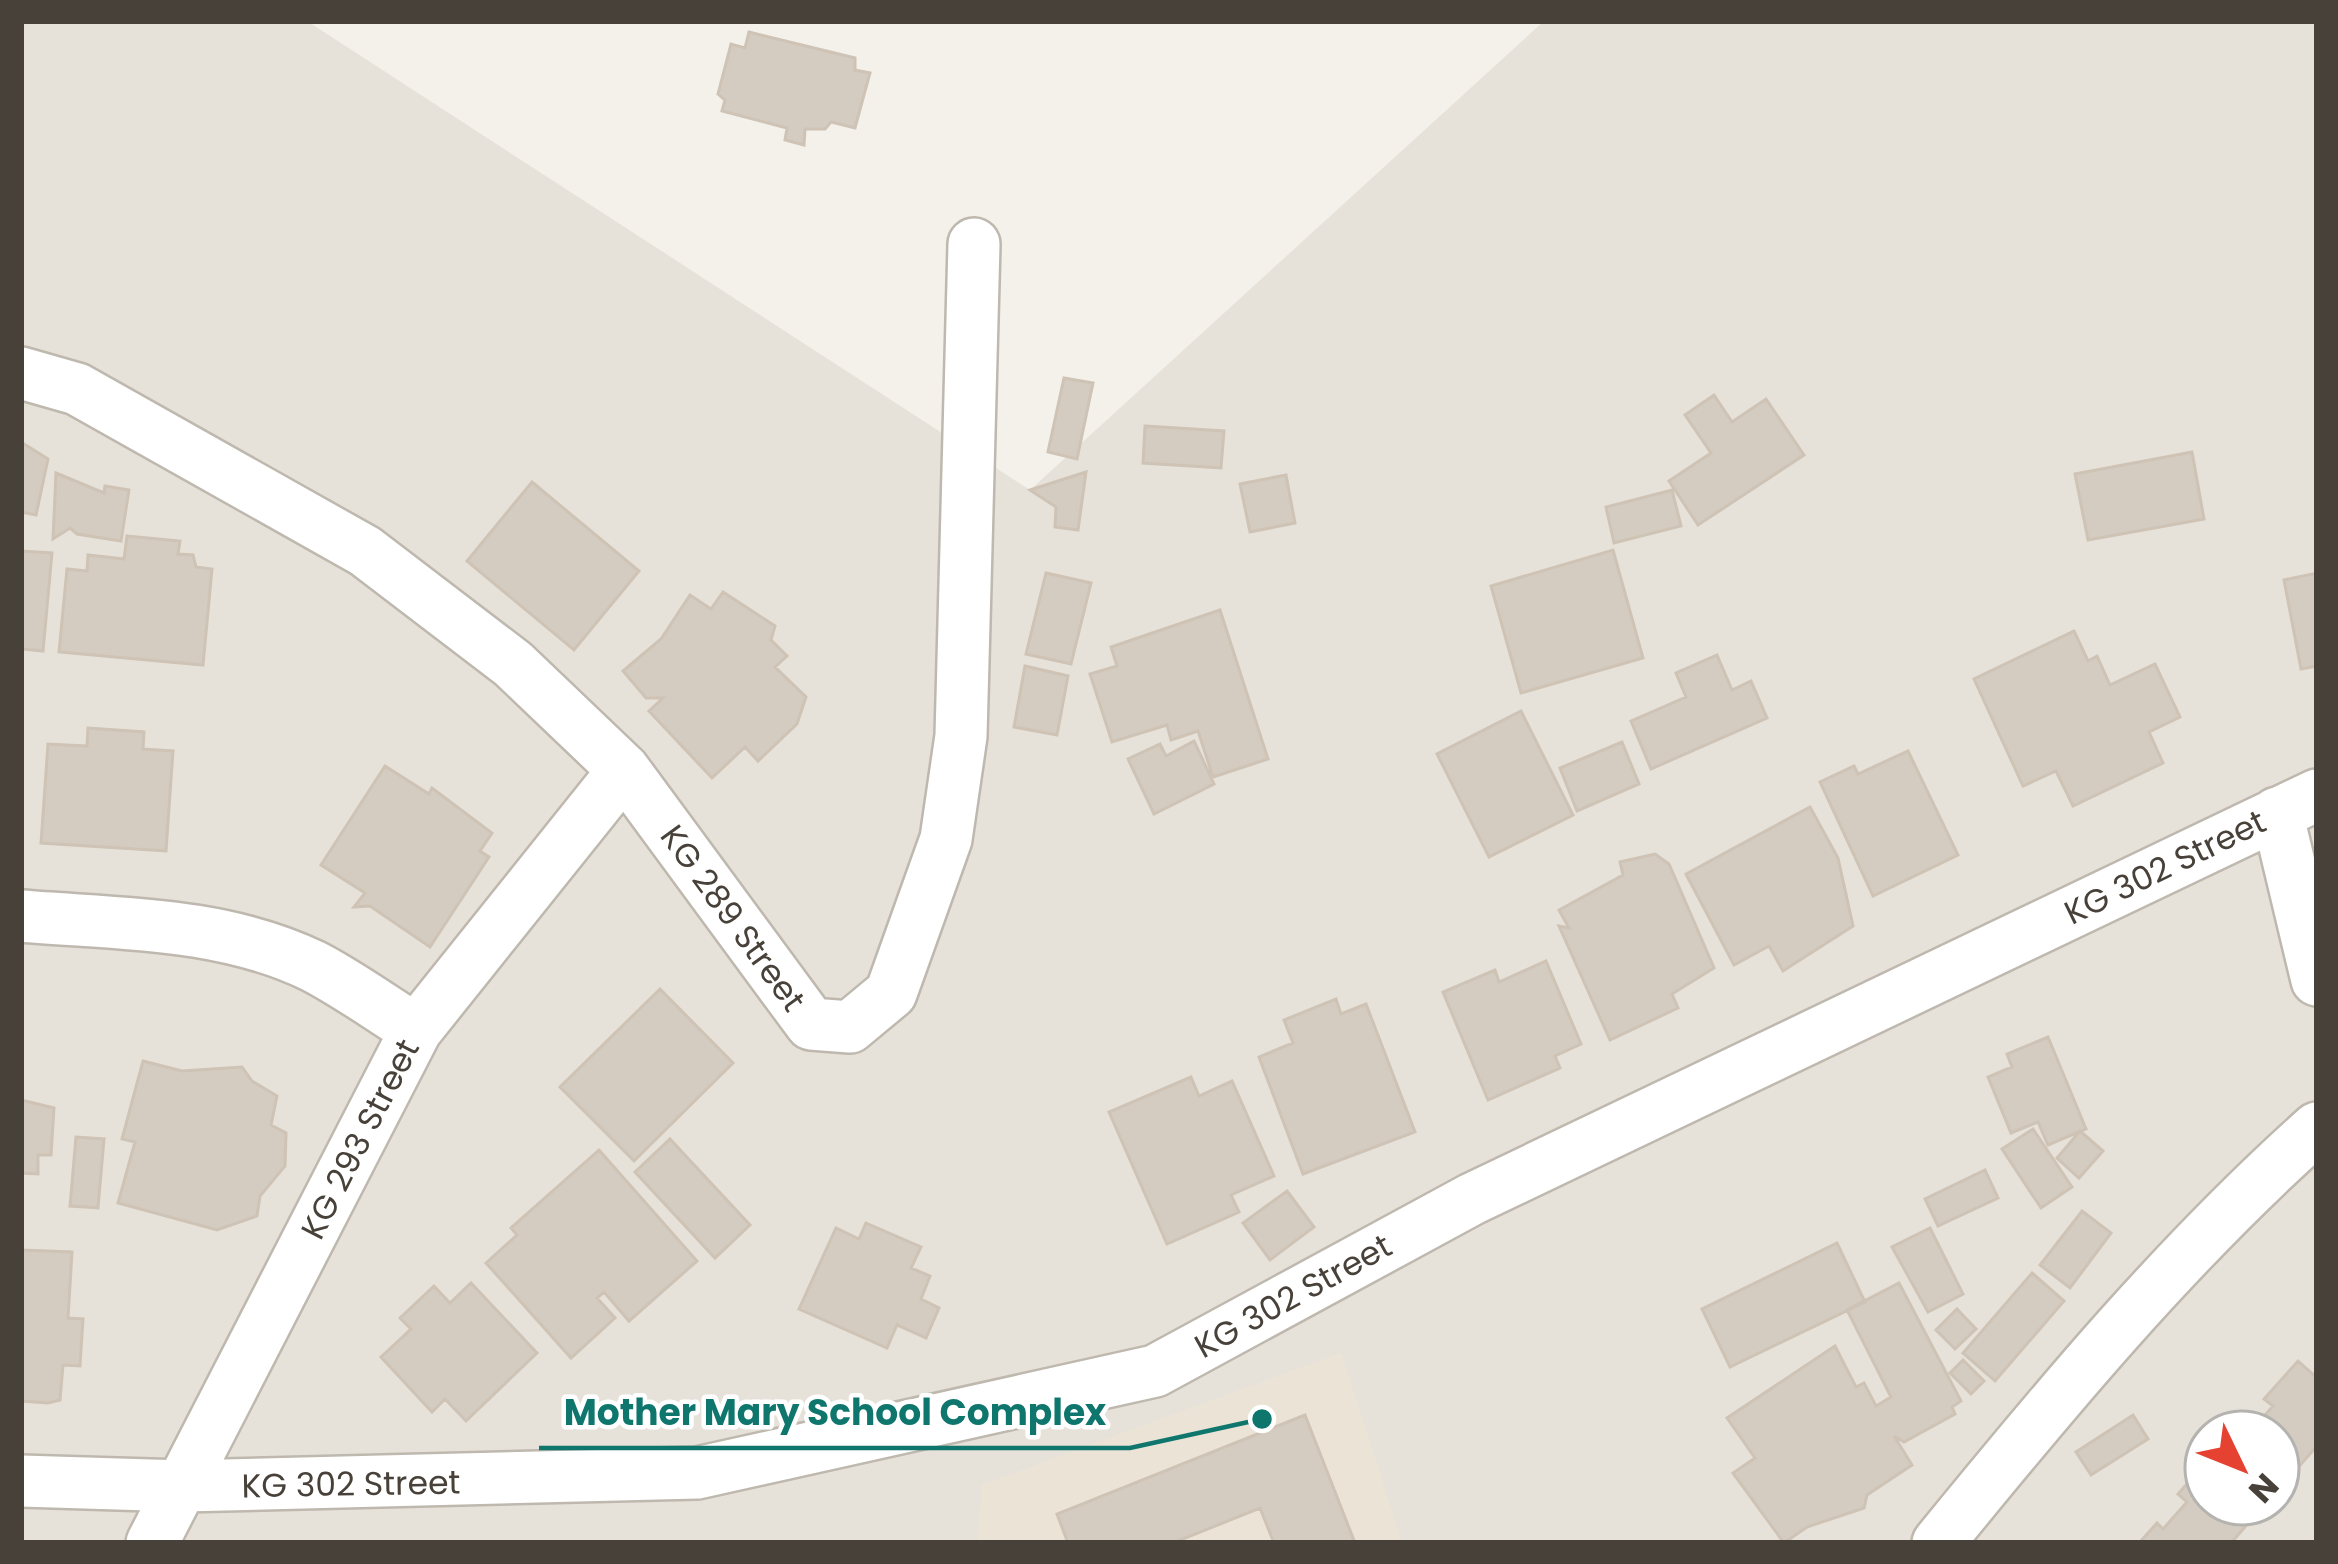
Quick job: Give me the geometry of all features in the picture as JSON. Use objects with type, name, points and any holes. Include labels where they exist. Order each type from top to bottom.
[{"type":"street","name":"KG 289 Street","points":[[21,373],[77,388],[365,551],[513,664],[624,770],[811,1024],[850,1027],[892,993],[946,839],[961,736],[974,244]]},
{"type":"street","name":"KG 293 Street","points":[[152,1543],[416,1030],[624,770]]},
{"type":"street","points":[[2297,804],[2317,980]]},
{"type":"street","name":"KG 302 Street","points":[[21,1480],[182,1486],[697,1473],[1155,1371],[1472,1199],[2297,804]]},
{"type":"street","points":[[21,916],[194,930],[256,945],[313,966],[416,1030]]},
{"type":"street","points":[[1938,1543],[2108,1337],[2244,1193],[2317,1128]]},
{"type":"shaded area","points":[[21,21],[307,21],[1030,490],[1544,21],[2317,21],[2317,1543],[21,1543]]},
{"type":"shaded area","points":[[1341,1353],[1402,1543],[977,1543],[982,1485]]},
{"type":"building","points":[[749,32],[855,58],[855,70],[870,73],[855,128],[831,122],[825,129],[805,129],[804,145],[785,140],[787,128],[722,111],[725,100],[718,94],[731,44],[745,48]]},
{"type":"building","points":[[1064,378],[1093,383],[1077,459],[1048,452]]},
{"type":"building","points":[[1714,395],[1732,422],[1766,399],[1804,455],[1698,525],[1669,481],[1711,453],[1685,415]]},
{"type":"building","points":[[1145,426],[1224,431],[1221,468],[1143,463]]},
{"type":"building","points":[[21,442],[48,459],[36,515],[21,512]]},
{"type":"building","points":[[2192,452],[2204,519],[2088,540],[2075,474]]},
{"type":"building","points":[[1086,472],[1078,530],[1055,527],[1056,507],[1030,490]]},
{"type":"building","points":[[56,473],[104,493],[105,486],[129,490],[121,541],[77,534],[70,528],[53,539]]},
{"type":"building","points":[[1286,475],[1295,523],[1250,532],[1240,484]]},
{"type":"building","points":[[532,482],[639,571],[574,650],[467,561]]},
{"type":"building","points":[[1672,490],[1681,526],[1614,543],[1606,507]]},
{"type":"building","points":[[127,536],[180,541],[178,554],[193,555],[196,567],[212,569],[203,665],[59,652],[67,569],[87,571],[88,555],[124,559]]},
{"type":"building","points":[[1613,550],[1643,658],[1521,693],[1491,586]]},
{"type":"building","points":[[21,551],[52,553],[43,651],[21,649]]},
{"type":"building","points":[[1046,573],[1091,583],[1071,664],[1026,654]]},
{"type":"building","points":[[2317,573],[2317,666],[2301,669],[2284,580]]},
{"type":"building","points":[[723,592],[775,626],[771,640],[787,656],[775,667],[806,697],[797,724],[758,761],[745,747],[712,778],[649,711],[663,698],[646,698],[623,671],[661,639],[690,595],[711,609]]},
{"type":"building","points":[[1220,610],[1268,759],[1213,777],[1198,731],[1171,740],[1167,725],[1112,742],[1090,674],[1117,666],[1111,647]]},
{"type":"building","points":[[2074,631],[2088,661],[2097,656],[2110,685],[2155,664],[2180,717],[2149,732],[2163,763],[2073,806],[2056,771],[2023,786],[1974,679]]},
{"type":"building","points":[[1717,655],[1732,690],[1751,681],[1767,718],[1651,769],[1631,721],[1686,697],[1676,673]]},
{"type":"building","points":[[1025,666],[1068,676],[1057,735],[1014,727]]},
{"type":"building","points":[[1521,711],[1573,815],[1489,857],[1437,754]]},
{"type":"building","points":[[88,728],[144,732],[143,749],[173,751],[166,851],[41,843],[48,744],[87,746]]},
{"type":"building","points":[[1194,741],[1214,784],[1154,814],[1128,759],[1160,744],[1166,756]]},
{"type":"building","points":[[1622,742],[1639,784],[1577,811],[1560,768]]},
{"type":"building","points":[[1908,751],[1958,855],[1873,896],[1820,782],[1854,766],[1858,774]]},
{"type":"building","points":[[385,766],[429,794],[432,788],[492,833],[480,851],[489,857],[430,947],[370,906],[354,907],[365,893],[321,865]]},
{"type":"building","points":[[1810,807],[1838,858],[1853,926],[1783,971],[1769,946],[1734,965],[1686,874]]},
{"type":"building","points":[[1655,854],[1669,864],[1714,968],[1672,994],[1678,1008],[1610,1040],[1559,926],[1569,928],[1559,910],[1623,875],[1620,862]]},
{"type":"building","points":[[1546,961],[1581,1044],[1555,1056],[1560,1068],[1488,1100],[1443,992],[1495,970],[1499,982]]},
{"type":"building","points":[[660,989],[733,1063],[634,1161],[560,1087]]},
{"type":"building","points":[[1336,999],[1341,1014],[1366,1004],[1415,1132],[1303,1174],[1259,1057],[1293,1043],[1284,1020]]},
{"type":"building","points":[[2048,1037],[2086,1129],[2048,1145],[2038,1122],[2011,1133],[1988,1077],[2012,1067],[2007,1054]]},
{"type":"building","points":[[143,1061],[182,1071],[242,1067],[252,1081],[277,1096],[271,1125],[286,1133],[285,1166],[260,1196],[257,1216],[217,1230],[118,1203],[135,1142],[122,1139]]},
{"type":"building","points":[[1191,1077],[1199,1096],[1232,1081],[1274,1176],[1231,1195],[1239,1212],[1167,1244],[1109,1112]]},
{"type":"building","points":[[21,1100],[54,1108],[51,1155],[38,1155],[38,1174],[21,1173]]},
{"type":"building","points":[[2033,1129],[2072,1187],[2041,1208],[2002,1149]]},
{"type":"building","points":[[2080,1131],[2103,1151],[2079,1178],[2057,1158]]},
{"type":"building","points":[[76,1137],[104,1139],[98,1208],[70,1206]]},
{"type":"building","points":[[670,1139],[750,1225],[715,1258],[635,1172]]},
{"type":"building","points":[[599,1150],[697,1261],[629,1321],[604,1292],[597,1298],[615,1318],[571,1358],[486,1263],[517,1235],[511,1228]]},
{"type":"building","points":[[1985,1170],[1998,1198],[1938,1226],[1925,1199]]},
{"type":"building","points":[[1287,1191],[1314,1227],[1270,1260],[1243,1223]]},
{"type":"building","points":[[2082,1211],[2111,1233],[2070,1288],[2040,1265]]},
{"type":"building","points":[[866,1223],[921,1247],[911,1268],[930,1276],[921,1299],[939,1308],[926,1338],[897,1325],[887,1348],[799,1309],[836,1228],[859,1239]]},
{"type":"building","points":[[1930,1228],[1963,1294],[1928,1312],[1892,1247]]},
{"type":"building","points":[[1837,1243],[1865,1302],[1730,1367],[1702,1309]]},
{"type":"building","points":[[21,1250],[72,1252],[68,1318],[83,1319],[80,1366],[63,1365],[60,1400],[48,1403],[21,1401]]},
{"type":"building","points":[[2032,1273],[2064,1301],[1995,1381],[1963,1353]]},
{"type":"building","points":[[471,1283],[537,1353],[466,1421],[445,1399],[432,1412],[381,1357],[411,1329],[400,1318],[434,1286],[450,1303]]},
{"type":"building","points":[[1899,1283],[1961,1401],[1952,1407],[1955,1414],[1904,1442],[1894,1436],[1912,1465],[1867,1495],[1864,1508],[1807,1527],[1784,1543],[1733,1473],[1755,1458],[1727,1418],[1835,1346],[1856,1387],[1864,1383],[1876,1406],[1891,1397],[1847,1310]]},
{"type":"building","points":[[1957,1309],[1976,1329],[1955,1349],[1936,1330]]},
{"type":"building","points":[[1963,1360],[1984,1381],[1971,1394],[1950,1373]]},
{"type":"building","points":[[2298,1361],[2317,1378],[2317,1446],[2302,1463],[2302,1408],[2271,1408],[2264,1399]]},
{"type":"building","points":[[1305,1415],[1355,1543],[1274,1543],[1260,1508],[1173,1543],[1068,1543],[1057,1514]]},
{"type":"building","points":[[2133,1415],[2148,1439],[2091,1475],[2076,1452]]},
{"type":"building","points":[[2182,1508],[2182,1528],[2244,1528],[2231,1543],[2139,1543],[2157,1523],[2163,1529]]},
{"type":"place","name":"Mother Mary School Complex","points":[[1262,1419]]}]
